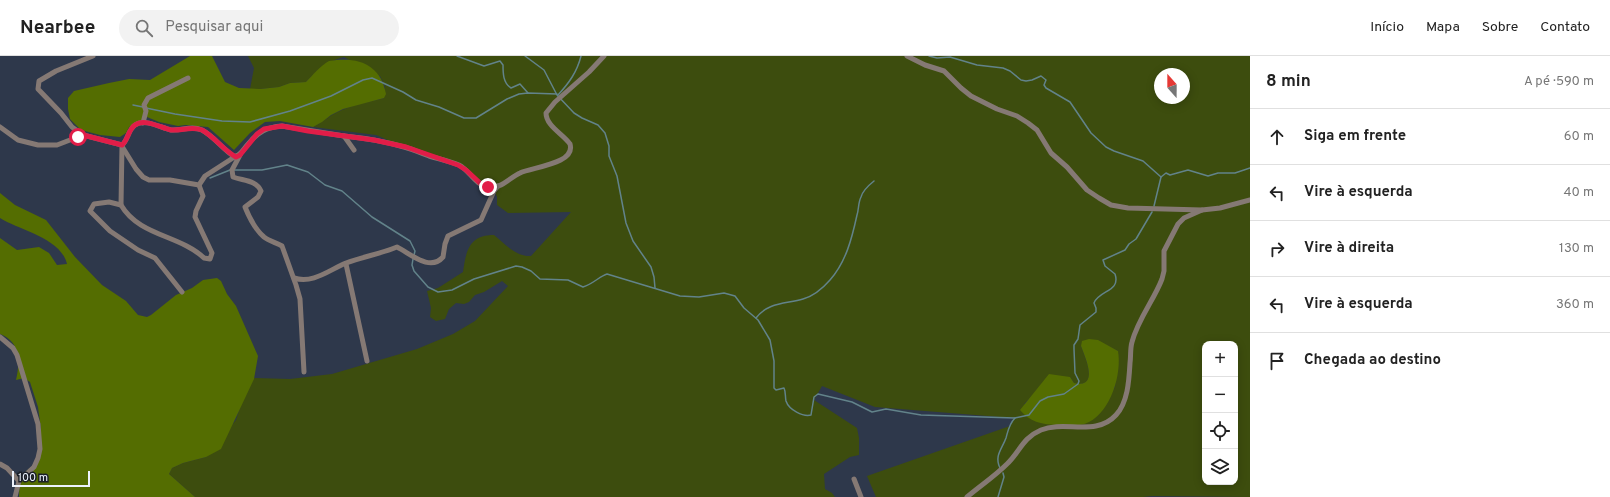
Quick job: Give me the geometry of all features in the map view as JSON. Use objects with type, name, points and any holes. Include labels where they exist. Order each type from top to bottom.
[{"type":"street","points":[[93,56],[56,71],[39,80],[38,89],[72,127],[83,135],[122,145]]},
{"type":"street","points":[[294,278],[301,280],[311,279],[346,264],[396,247],[430,264],[435,263],[443,257],[448,236],[481,220],[494,191],[499,186],[520,173],[561,160],[569,154],[571,151],[570,144],[549,124],[546,119],[546,113],[555,102],[590,72],[604,56]]},
{"type":"street","points":[[906,56],[925,65],[944,71],[961,88],[977,99],[1028,123],[1037,130],[1051,154],[1067,167],[1087,190],[1107,203],[1121,208],[1202,210],[1225,207],[1250,200]]},
{"type":"street","points":[[143,123],[146,111],[144,105],[148,98],[188,78]]},
{"type":"street","points":[[199,185],[203,196],[196,211],[195,217],[212,253],[210,259],[204,258],[197,252],[156,234],[125,212],[122,204],[122,145],[126,142],[129,133],[135,125],[143,123],[172,130],[190,128],[201,130],[213,138],[232,155],[238,156]]},
{"type":"street","points":[[304,372],[300,299],[288,259],[282,246],[265,238],[254,225],[247,212],[245,207],[258,197],[261,191],[258,186],[254,183],[233,177],[232,170],[238,156],[257,134],[264,129],[282,126],[374,140],[406,147],[458,165],[484,186],[493,188],[499,186]]},
{"type":"street","points":[[0,127],[18,140],[38,145],[57,145],[83,135]]},
{"type":"street","points":[[344,136],[354,150]]},
{"type":"street","points":[[122,145],[123,151],[130,158],[136,169],[143,177],[149,180],[170,180],[199,185]]},
{"type":"street","points":[[199,185],[205,176],[238,156]]},
{"type":"street","points":[[122,204],[109,202],[94,204],[90,211],[110,231],[138,250],[155,258],[182,292]]},
{"type":"street","points":[[967,497],[1006,465],[1016,454],[1023,442],[1032,435],[1057,426],[1098,426],[1109,421],[1116,415],[1124,402],[1126,393],[1132,341],[1162,279],[1164,271],[1164,248],[1181,221],[1202,210]]},
{"type":"street","points":[[346,264],[367,361]]},
{"type":"street","points":[[0,337],[13,348],[17,356],[38,424],[40,449],[38,458],[34,467],[19,481],[15,497]]},
{"type":"street","points":[[0,464],[7,468],[19,481]]},
{"type":"street","points":[[854,478],[861,497]]},
{"type":"green space","points":[[190,56],[212,56],[225,82],[239,88],[260,89],[279,87],[290,83],[306,82],[329,61],[350,60],[367,65],[374,69],[383,84],[386,94],[384,98],[343,109],[313,127],[280,121],[265,122],[250,133],[234,150],[208,127],[185,125],[178,126],[159,122],[147,117],[129,127],[126,133],[120,137],[100,135],[81,130],[70,119],[68,98],[74,91],[129,79],[150,80]]},
{"type":"green space","points":[[248,56],[1250,56],[1250,497],[876,497],[867,476],[1010,426],[1013,418],[875,407],[822,386],[814,400],[857,428],[859,438],[859,455],[850,457],[824,474],[825,489],[832,493],[835,497],[195,497],[169,474],[172,468],[183,463],[206,457],[236,420],[241,404],[254,378],[290,379],[332,374],[417,349],[453,334],[475,321],[508,286],[502,281],[484,292],[475,295],[469,302],[464,304],[456,303],[449,309],[445,319],[436,321],[430,317],[431,308],[427,291],[438,288],[463,272],[468,251],[474,241],[479,238],[494,235],[516,252],[526,256],[531,256],[571,212],[508,213],[497,205],[497,197],[495,192],[466,169],[404,147],[376,135],[313,127],[347,108],[384,98],[385,86],[380,76],[344,57],[323,66],[306,82],[290,83],[279,87],[250,89],[254,68]],"holes":[[[1104,344],[1118,351],[1115,387],[1103,409],[1024,404],[1034,394],[1070,377],[1074,383],[1082,384],[1087,381],[1089,371],[1081,346]]]},
{"type":"green space","points":[[0,193],[15,205],[46,220],[75,257],[102,285],[126,301],[138,315],[147,317],[151,315],[176,295],[192,288],[203,280],[217,278],[221,281],[227,294],[236,306],[258,356],[254,379],[221,449],[206,457],[183,463],[172,468],[169,474],[195,497],[19,497],[22,477],[27,470],[37,463],[41,429],[38,407],[30,382],[24,378],[16,380],[18,360],[15,347],[12,342],[0,334],[0,238],[17,250],[39,247],[49,253],[57,265],[67,264],[63,255],[48,241],[0,218]]},
{"type":"green space","points":[[1089,339],[1098,340],[1118,351],[1119,360],[1113,391],[1109,401],[1097,417],[1085,424],[1056,425],[1045,424],[1032,420],[1024,414],[1020,410],[1049,374],[1070,377],[1074,383],[1082,384],[1087,381],[1089,371],[1081,346],[1082,341]]},
{"type":"waterway","points":[[457,56],[484,66],[500,61],[503,65],[504,78],[508,86],[511,88],[520,84],[528,93]]},
{"type":"waterway","points":[[525,56],[544,70],[557,95],[574,113],[598,125],[605,133],[609,146],[609,156],[617,176],[626,223],[633,241],[651,267],[655,288]]},
{"type":"waterway","points":[[558,95],[572,77],[581,56]]},
{"type":"waterway","points":[[929,56],[937,58],[950,57],[977,65],[1003,68],[1010,71],[1021,80],[1026,81],[1041,76],[1046,80],[1044,85],[1046,88],[1070,102],[1091,133],[1106,147],[1143,161],[1161,177]]},
{"type":"waterway","points":[[146,108],[222,121],[250,122],[290,111],[331,96],[363,80],[372,78],[403,92],[416,100],[439,107],[464,118],[476,118],[507,99],[519,94],[557,94]]},
{"type":"waterway","points":[[133,105],[143,107]]},
{"type":"waterway","points":[[234,170],[262,170],[287,165],[308,172],[325,185],[342,191],[372,217],[410,241],[415,251],[414,255]]},
{"type":"waterway","points":[[1154,206],[1161,177],[1166,173],[1170,175],[1188,170],[1208,176],[1218,173],[1235,173],[1250,168]]},
{"type":"waterway","points":[[210,178],[230,170]]},
{"type":"waterway","points":[[756,318],[772,306],[803,299],[815,294],[830,280],[836,273],[848,249],[862,194],[874,181]]},
{"type":"waterway","points":[[413,259],[412,265],[414,271],[428,287],[438,292],[452,290],[474,279],[516,266],[531,271],[540,279],[568,280],[583,287],[607,274],[680,296],[699,297],[724,293],[735,296],[744,308],[758,320],[770,340],[774,361],[774,388],[776,390],[784,388],[786,401],[790,407],[804,415],[811,415],[814,397],[818,394],[852,402],[872,412],[886,409],[921,415],[1015,418],[1029,415],[1040,401],[1048,397],[1064,394],[1078,384],[1079,381],[1075,373],[1074,345],[1078,339],[1080,325],[1096,312],[1094,303],[1100,296],[1112,288],[1116,280],[1115,274],[1105,266],[1103,260],[1125,250],[1129,244],[1136,239],[1152,212]]},
{"type":"waterway","points":[[1000,468],[998,464],[998,456],[1010,425],[1015,418]]},
{"type":"waterway","points":[[998,497],[1004,477],[1003,473]]},
{"type":"route","points":[[78,137],[83,135],[122,145],[126,142],[129,133],[135,125],[143,123],[172,130],[190,128],[201,130],[236,157],[240,155],[248,143],[264,129],[282,126],[374,140],[406,147],[458,165],[466,170],[481,184],[488,187]]}]
